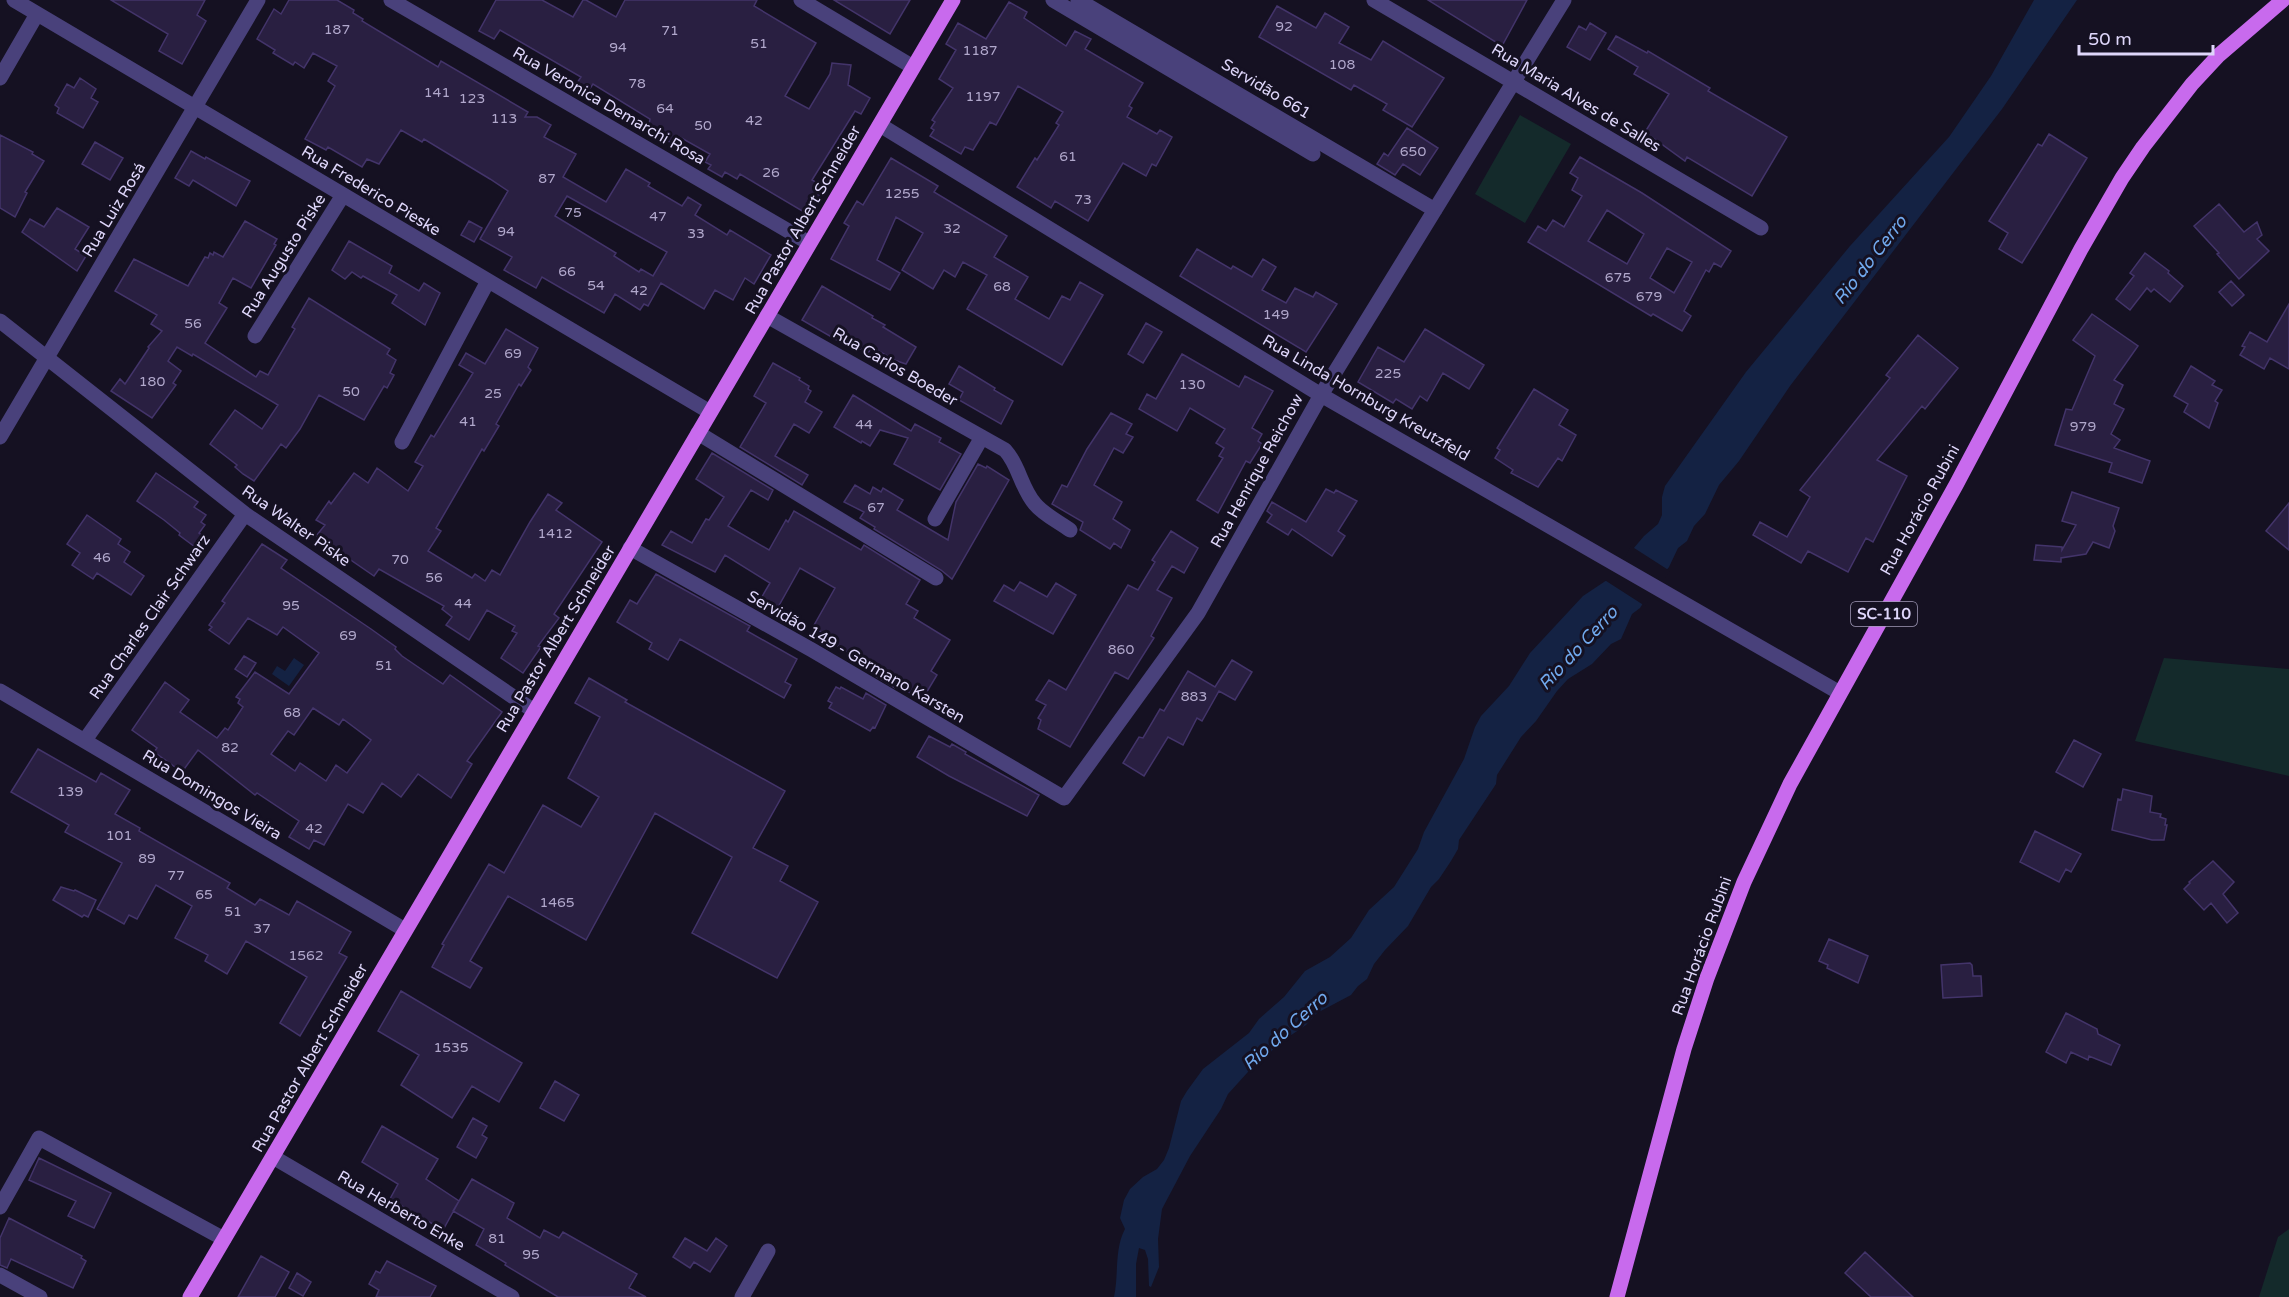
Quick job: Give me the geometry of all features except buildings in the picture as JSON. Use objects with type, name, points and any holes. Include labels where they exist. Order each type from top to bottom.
[{"type":"main road","name":"Rua Pastor Albert Schneider","points":[[194,1296],[224,1239],[953,0]]},
{"type":"main road","name":"Rua Horácio Rubini","points":[[1617,1297],[1678,1071],[1707,978],[1744,882],[1780,805],[1818,731],[1956,485],[2080,249],[2122,178],[2192,84],[2219,55],[2283,0]]},
{"type":"street","name":"Rua Frederico Pieske","points":[[14,0],[710,412]]},
{"type":"street","name":"Rua Luiz Rosá","points":[[0,437],[258,0]]},
{"type":"street","name":"Rua Veronica Demarchi Rosa","points":[[391,0],[809,243]]},
{"type":"street","points":[[801,0],[913,67]]},
{"type":"street","points":[[1053,0],[1313,154]]},
{"type":"street","name":"Servidão 661","points":[[1078,0],[1435,210]]},
{"type":"street","name":"Rua Maria Alves de Salles","points":[[1374,0],[1761,228]]},
{"type":"street","name":"Rua Henrique Reichow","points":[[1064,798],[1198,613],[1321,395],[1564,0]]},
{"type":"street","points":[[0,78],[37,14]]},
{"type":"street","name":"Rua Linda Hornburg Kreutzfeld","points":[[880,125],[1321,395],[1558,529],[1840,693]]},
{"type":"street","name":"Rua Augusto Piske","points":[[255,336],[343,195]]},
{"type":"street","points":[[402,442],[488,281]]},
{"type":"street","name":"Rua Carlos Boeder","points":[[767,316],[1005,450],[1013,459],[1019,477],[1035,505],[1070,530]]},
{"type":"street","name":"Rua Walter Piske","points":[[0,321],[245,514],[534,711]]},
{"type":"street","points":[[698,433],[936,578]]},
{"type":"street","points":[[935,519],[982,438]]},
{"type":"street","name":"Rua Charles Clair Schwarz","points":[[85,740],[245,514]]},
{"type":"street","name":"Servidão 149 - Germano Karsten","points":[[630,548],[812,650],[1064,798]]},
{"type":"street","name":"Rua Domingos Vieira","points":[[0,691],[405,930]]},
{"type":"street","points":[[0,1207],[39,1138],[224,1239]]},
{"type":"street","name":"Rua Herberto Enke","points":[[273,1157],[512,1297]]},
{"type":"street","points":[[742,1297],[768,1251]]},
{"type":"street","points":[[0,1275],[40,1297]]},
{"type":"green space","points":[[1520,115],[1571,144],[1525,223],[1475,194]]},
{"type":"green space","points":[[2164,658],[2289,669],[2289,776],[2135,741]]},
{"type":"green space","points":[[2289,1229],[2289,1297],[2259,1297],[2278,1237]]},
{"type":"water","name":"Rio do Cerro","points":[[2034,0],[2077,0],[2002,109],[1790,386],[1739,461],[1719,485],[1705,514],[1694,526],[1687,541],[1678,548],[1669,567],[1640,608],[1632,614],[1621,639],[1611,644],[1592,664],[1568,679],[1521,737],[1497,775],[1496,784],[1459,840],[1458,849],[1451,861],[1431,887],[1408,926],[1374,964],[1367,979],[1351,995],[1317,1013],[1306,1025],[1278,1044],[1267,1056],[1257,1062],[1228,1094],[1221,1109],[1190,1156],[1162,1209],[1158,1239],[1159,1267],[1151,1287],[1149,1286],[1148,1259],[1145,1250],[1139,1248],[1136,1264],[1136,1297],[1114,1297],[1119,1245],[1125,1229],[1120,1218],[1124,1200],[1130,1189],[1143,1177],[1157,1169],[1164,1160],[1181,1101],[1187,1091],[1203,1069],[1249,1033],[1259,1019],[1284,997],[1305,971],[1330,957],[1351,938],[1369,910],[1394,887],[1418,849],[1424,832],[1464,759],[1481,716],[1509,686],[1530,653],[1583,596],[1607,580],[1644,536],[1658,524],[1662,515],[1662,497],[1665,486],[1746,372],[1850,246],[1949,137],[1991,76]]},
{"type":"water","points":[[294,658],[304,665],[289,686],[272,674],[277,666],[285,671]]},
{"type":"pier","points":[[1631,546],[1670,571],[1645,606],[1603,579],[1624,559]]}]
